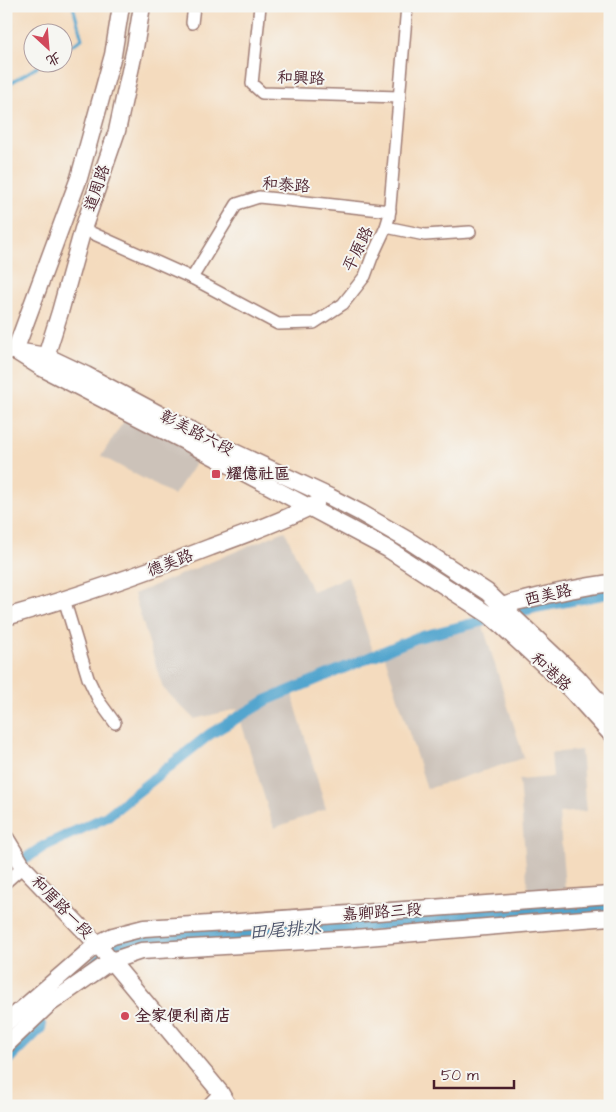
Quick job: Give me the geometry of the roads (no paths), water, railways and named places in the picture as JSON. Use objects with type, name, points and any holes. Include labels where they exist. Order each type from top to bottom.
[{"type":"street","name":"道周路","points":[[11,350],[79,178],[113,56],[121,6]]},
{"type":"street","name":"道周路","points":[[44,362],[83,229],[117,131],[142,6]]},
{"type":"street","points":[[192,23],[194,6]]},
{"type":"street","name":"和興路","points":[[260,6],[252,84],[262,93],[400,97]]},
{"type":"street","name":"平原路","points":[[83,229],[192,278],[278,324],[314,323],[343,304],[365,276],[386,227],[390,211],[407,6]]},
{"type":"street","name":"和泰路","points":[[192,278],[238,204],[259,197],[390,211]]},
{"type":"street","points":[[386,227],[425,235],[470,232]]},
{"type":"street","name":"彰美路六段","points":[[11,350],[86,375],[202,437],[330,496],[362,513],[488,592],[500,616]]},
{"type":"street","name":"彰美路六段","points":[[44,362],[388,549],[500,616]]},
{"type":"street","name":"德美路","points":[[6,617],[145,573],[288,518],[330,496]]},
{"type":"street","points":[[401,557],[411,542]]},
{"type":"street","name":"西美路","points":[[500,616],[536,597],[610,583]]},
{"type":"street","points":[[64,599],[88,678],[99,701],[115,723]]},
{"type":"street","name":"和港路","points":[[500,616],[577,677],[610,714]]},
{"type":"street","name":"和港路","points":[[500,616],[610,733]]},
{"type":"street","name":"和厝路一段","points":[[6,839],[23,867],[103,952],[224,1099]]},
{"type":"street","points":[[6,882],[23,867]]},
{"type":"street","name":"嘉卿路三段","points":[[6,1045],[103,952],[113,936],[144,928],[610,895]]},
{"type":"street","name":"嘉卿路三段","points":[[6,1023],[103,952],[355,938],[610,917]]},
{"type":"street","points":[[207,1106],[224,1099]]},
{"type":"waterway","points":[[72,45],[82,39],[73,6]]},
{"type":"waterway","points":[[6,86],[29,72]]},
{"type":"waterway","points":[[6,872],[44,846],[106,817],[210,734],[267,700],[416,638],[538,607],[610,593]]},
{"type":"waterway","name":"田尾排水","points":[[96,968],[120,946],[176,939],[487,912],[610,905]]},
{"type":"waterway","name":"田尾排水","points":[[6,1057],[37,1026]]},
{"type":"place","name":"耀億社區","points":[[216,474]]},
{"type":"place","name":"全家便利商店","points":[[125,1016]]}]
